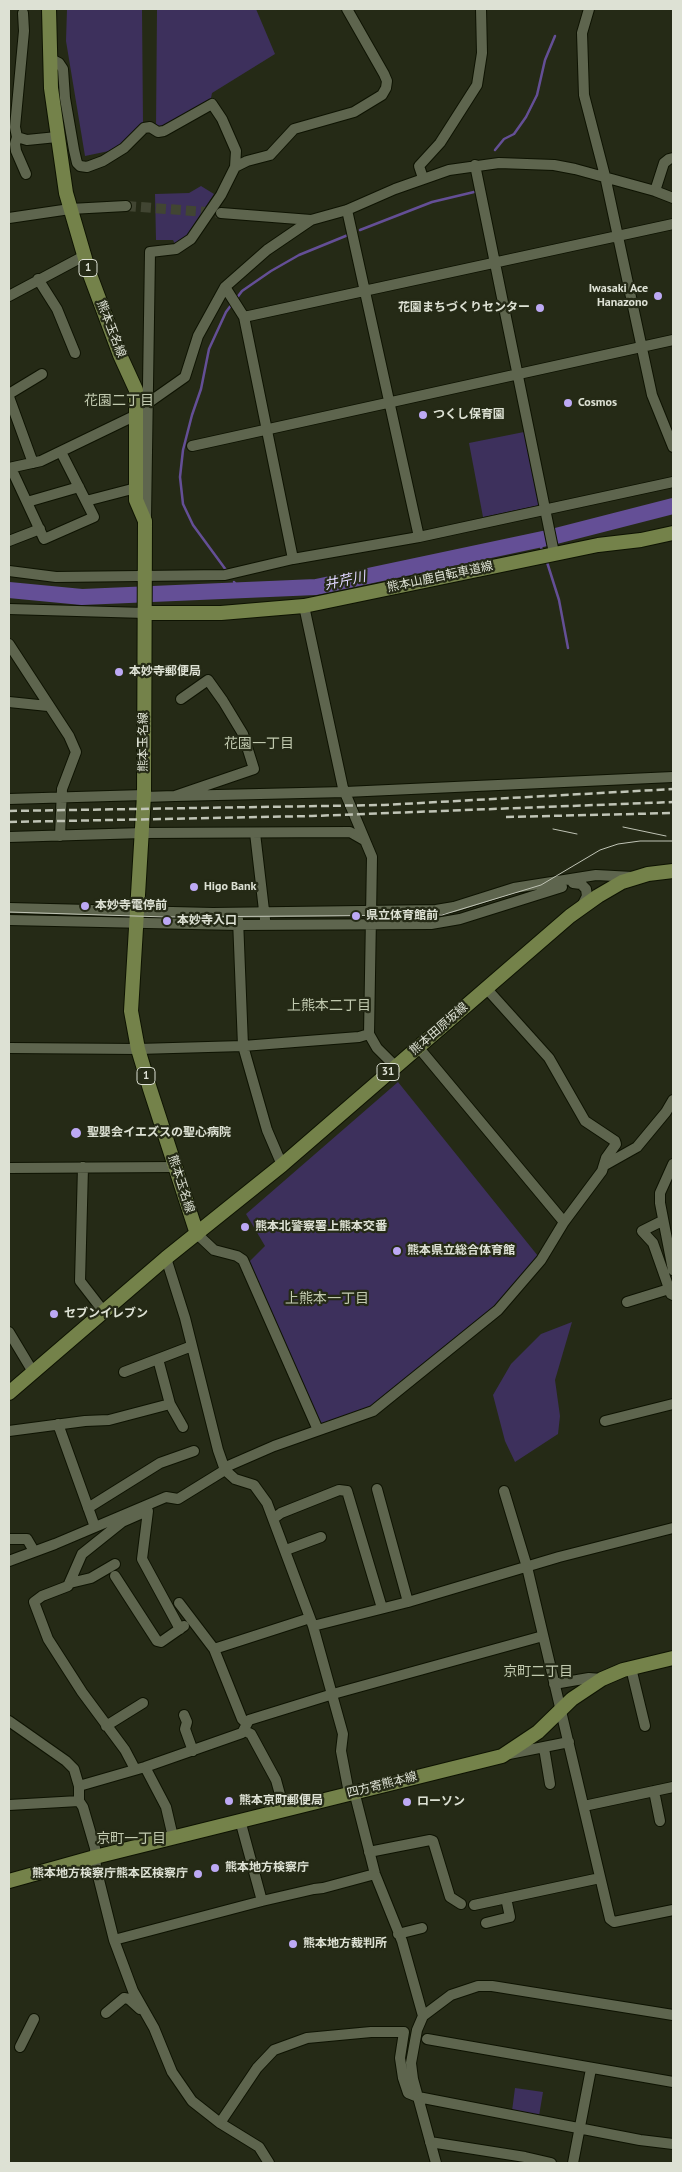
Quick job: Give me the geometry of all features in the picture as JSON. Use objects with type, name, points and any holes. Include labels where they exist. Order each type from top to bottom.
[{"type":"main road","name":"熊本玉名線","points":[[49,9],[51,88],[57,137],[70,209],[84,256],[120,354],[136,390],[136,500],[146,521],[146,577],[143,833],[131,1011],[138,1049],[197,1234]]},
{"type":"main road","name":"熊本山鹿自転車道線","points":[[145,610],[221,614],[304,606],[548,555],[673,533]]},
{"type":"main road","name":"熊本田原坂線","points":[[197,1234],[580,910],[610,888],[636,877],[673,871]]},
{"type":"main road","points":[[9,1393],[166,1258],[197,1234]]},
{"type":"main road","name":"四方寄熊本線","points":[[9,1881],[240,1820],[502,1756],[538,1732],[582,1692],[602,1679],[631,1668],[673,1658]]},
{"type":"street","points":[[235,167],[247,161],[270,155],[294,130],[354,112],[382,95],[387,81],[347,9]]},
{"type":"street","points":[[423,178],[419,166],[440,143],[478,86],[482,53],[481,9]]},
{"type":"street","points":[[589,9],[582,33],[584,95],[605,176],[652,395],[673,448]]},
{"type":"street","points":[[23,13],[14,84],[17,137],[15,144],[26,174]]},
{"type":"street","points":[[51,59],[59,63],[63,69],[65,98],[74,150],[80,166],[86,167],[103,161],[124,148],[144,128],[150,127],[158,132],[164,131],[212,104],[222,119],[236,151],[235,167],[221,195],[191,239],[176,249],[150,252],[146,521]]},
{"type":"street","points":[[17,137],[28,140],[57,137]]},
{"type":"street","points":[[655,191],[664,163],[673,158]]},
{"type":"street","points":[[148,403],[185,377],[198,336],[228,292],[267,250],[311,220],[348,210],[423,178],[475,165],[499,163],[554,165],[605,176],[673,198]]},
{"type":"street","points":[[475,165],[496,262],[544,509],[548,555]]},
{"type":"street","points":[[9,218],[70,209],[126,206]]},
{"type":"street","points":[[348,210],[364,291],[419,537]]},
{"type":"street","points":[[221,213],[311,220]]},
{"type":"street","points":[[244,317],[673,224]]},
{"type":"street","points":[[9,296],[84,256]]},
{"type":"street","points":[[38,279],[58,309],[75,354]]},
{"type":"street","points":[[228,292],[244,317],[293,559]]},
{"type":"street","points":[[192,446],[673,340]]},
{"type":"street","points":[[33,463],[9,395],[42,374]]},
{"type":"street","points":[[61,452],[94,517],[44,539],[10,468],[33,463],[61,452],[114,425],[136,417]]},
{"type":"street","points":[[9,571],[56,577],[225,575],[293,559],[419,537],[673,482]]},
{"type":"street","points":[[27,502],[79,487]]},
{"type":"street","points":[[86,502],[136,488]]},
{"type":"street","points":[[9,540],[40,529]]},
{"type":"street","points":[[304,606],[344,792],[372,857],[369,1034],[377,1048],[395,1066]]},
{"type":"street","points":[[9,609],[145,610]]},
{"type":"street","points":[[9,644],[69,736],[76,752],[60,798],[60,836]]},
{"type":"street","points":[[175,796],[254,769],[243,734],[208,680],[181,699]]},
{"type":"street","points":[[9,702],[48,706]]},
{"type":"street","points":[[9,799],[344,792],[673,777]]},
{"type":"street","points":[[9,837],[143,833],[350,832],[364,840]]},
{"type":"street","points":[[255,833],[265,925]]},
{"type":"street","points":[[9,908],[238,926],[442,923],[573,884],[596,875]]},
{"type":"street","points":[[9,920],[137,918],[264,912],[446,910],[514,888],[596,875],[636,877]]},
{"type":"street","points":[[573,884],[584,886],[587,892],[580,910]]},
{"type":"street","points":[[238,913],[243,1046],[267,1130],[282,1164]]},
{"type":"street","points":[[173,1837],[166,1807],[140,1768],[106,1726],[48,1639],[34,1602],[42,1596],[68,1586],[82,1554],[122,1522],[178,1499],[225,1470],[228,1466],[274,1446],[379,1408],[498,1310],[541,1260],[564,1222],[591,1188],[605,1165],[606,1158],[616,1144],[615,1141],[585,1121],[549,1058],[486,988]]},
{"type":"street","points":[[9,1048],[138,1049],[243,1046],[359,1037],[369,1034]]},
{"type":"street","points":[[419,1048],[564,1222]]},
{"type":"street","points":[[605,1165],[637,1147],[666,1112],[673,1100]]},
{"type":"street","points":[[673,1164],[660,1193],[662,1221],[673,1270]]},
{"type":"street","points":[[83,1167],[80,1281],[104,1312]]},
{"type":"street","points":[[9,1168],[175,1167]]},
{"type":"street","points":[[627,1302],[671,1292],[653,1242],[642,1231],[662,1221]]},
{"type":"street","points":[[197,1234],[214,1250],[237,1256],[243,1260],[318,1430]]},
{"type":"street","points":[[166,1258],[225,1470],[235,1479],[254,1485],[259,1490],[286,1550],[312,1622],[343,1734],[341,1751],[375,1874],[412,1972],[423,2016]]},
{"type":"street","points":[[9,1332],[33,1372]]},
{"type":"street","points":[[124,1372],[192,1346]]},
{"type":"street","points":[[158,1359],[170,1404],[183,1427]]},
{"type":"street","points":[[9,1431],[58,1424],[109,1420],[170,1404]]},
{"type":"street","points":[[605,1421],[673,1404]]},
{"type":"street","points":[[58,1424],[95,1527]]},
{"type":"street","points":[[88,1508],[160,1463],[194,1451]]},
{"type":"street","points":[[377,1489],[408,1602]]},
{"type":"street","points":[[273,1519],[281,1513],[339,1490],[347,1491],[382,1608]]},
{"type":"street","points":[[504,1490],[528,1566],[560,1711],[569,1742],[610,1919],[614,1922],[673,1910]]},
{"type":"street","points":[[9,1561],[166,1497],[178,1499]]},
{"type":"street","points":[[148,1511],[142,1559],[180,1629]]},
{"type":"street","points":[[214,1649],[312,1622],[408,1602],[559,1557],[673,1528]]},
{"type":"street","points":[[286,1550],[321,1537]]},
{"type":"street","points":[[9,1539],[27,1539],[34,1552]]},
{"type":"street","points":[[70,1583],[91,1578],[114,1564]]},
{"type":"street","points":[[115,1576],[157,1641],[161,1642],[192,1621]]},
{"type":"street","points":[[179,1603],[214,1649],[245,1727],[251,1734],[276,1780],[284,1809]]},
{"type":"street","points":[[79,1786],[242,1734],[249,1720],[333,1694],[543,1636]]},
{"type":"street","points":[[631,1668],[645,1726]]},
{"type":"street","points":[[554,1684],[588,1678],[602,1679]]},
{"type":"street","points":[[106,1726],[143,1703]]},
{"type":"street","points":[[184,1715],[185,1729],[193,1750]]},
{"type":"street","points":[[9,1721],[74,1769],[79,1786],[79,1801],[84,1807],[96,1868],[114,1940],[133,1991],[154,2028],[172,2072],[192,2101],[220,2123],[259,2148],[268,2163]]},
{"type":"street","points":[[502,1756],[569,1742]]},
{"type":"street","points":[[544,1748],[550,1784]]},
{"type":"street","points":[[584,1806],[673,1787]]},
{"type":"street","points":[[654,1792],[660,1821]]},
{"type":"street","points":[[9,1805],[79,1801]]},
{"type":"street","points":[[240,1820],[262,1901]]},
{"type":"street","points":[[369,1852],[433,1841],[450,1897],[461,1904]]},
{"type":"street","points":[[114,1940],[262,1901],[323,1888],[375,1874]]},
{"type":"street","points":[[474,1905],[600,1878]]},
{"type":"street","points":[[490,1919],[510,1917],[506,1898]]},
{"type":"street","points":[[398,1934],[422,1928]]},
{"type":"street","points":[[436,2163],[413,2080],[411,2063],[417,2030],[423,2016],[451,1995],[478,1986],[492,1986],[673,2015]]},
{"type":"street","points":[[106,2013],[124,1998],[129,1999],[140,2009],[143,2008]]},
{"type":"street","points":[[20,2047],[34,2019]]},
{"type":"street","points":[[220,2123],[265,2058],[274,2050],[307,2038],[372,2032],[404,2032],[400,2058],[402,2078],[408,2093],[418,2097],[640,2140],[673,2144]]},
{"type":"street","points":[[427,2039],[673,2082]]},
{"type":"street","points":[[573,2163],[591,2069]]},
{"type":"street","points":[[430,2142],[551,2163]]},
{"type":"shaded area","points":[[67,9],[142,9],[143,124],[122,144],[109,151],[85,156],[66,41]]},
{"type":"shaded area","points":[[157,9],[256,9],[275,54],[212,93],[211,98],[166,128],[156,129]]},
{"type":"shaded area","points":[[201,186],[214,194],[183,241],[175,244],[173,240],[156,240],[155,194],[189,193]]},
{"type":"shaded area","points":[[524,432],[540,505],[483,517],[469,443]]},
{"type":"shaded area","name":"熊本県立総合体育館","points":[[398,1082],[538,1256],[493,1308],[372,1406],[324,1423],[325,1426],[321,1424],[249,1262],[265,1246],[246,1214]]},
{"type":"shaded area","points":[[572,1322],[555,1380],[560,1416],[558,1434],[515,1462],[505,1441],[493,1395],[511,1364],[541,1334]]},
{"type":"shaded area","points":[[515,2088],[543,2092],[539,2116],[512,2111]]},
{"type":"waterway","points":[[495,150],[504,139],[514,134],[526,117],[537,95],[545,60],[555,36]]},
{"type":"waterway","points":[[360,230],[432,202],[474,192]]},
{"type":"waterway","points":[[236,299],[242,291],[271,271],[299,255],[348,235]]},
{"type":"waterway","points":[[226,570],[193,525],[183,504],[180,477],[183,450],[201,389],[209,349],[226,312],[232,304]]},
{"type":"waterway","name":"井芹川","points":[[9,590],[82,597],[316,587],[552,537],[673,506]]},
{"type":"waterway","points":[[538,540],[543,552]]},
{"type":"waterway","points":[[546,559],[559,600],[568,648]]},
{"type":"waterway","points":[[234,582],[241,590]]},
{"type":"tunnel","points":[[126,206],[221,213]]},
{"type":"tram line","points":[[623,827],[666,836]]},
{"type":"tram line","points":[[553,829],[577,834]]},
{"type":"tram line","points":[[9,912],[166,917],[442,915],[541,885],[600,850],[618,844],[640,841],[673,841]]},
{"type":"railway","points":[[9,811],[384,805],[673,789]]},
{"type":"railway","points":[[9,822],[312,816],[673,802]]},
{"type":"railway","points":[[506,817],[673,813]]},
{"type":"place","name":"Iwasaki Ace Hanazono","points":[[658,296]]},
{"type":"place","name":"花園まちづくりセンター","points":[[540,308]]},
{"type":"place","name":"Cosmos","points":[[568,403]]},
{"type":"place","name":"つくし保育園","points":[[423,415]]},
{"type":"place","name":"本妙寺郵便局","points":[[119,672]]},
{"type":"place","name":"Higo Bank","points":[[194,887]]},
{"type":"place","name":"本妙寺電停前","points":[[85,906]]},
{"type":"place","name":"県立体育館前","points":[[356,916]]},
{"type":"place","name":"本妙寺入口","points":[[167,921]]},
{"type":"place","name":"聖嬰会イエズスの聖心病院","points":[[76,1133]]},
{"type":"place","name":"熊本北警察署上熊本交番","points":[[245,1227]]},
{"type":"place","name":"熊本県立総合体育館","points":[[397,1251]]},
{"type":"place","name":"セブンイレブン","points":[[54,1314]]},
{"type":"place","name":"熊本京町郵便局","points":[[229,1801]]},
{"type":"place","name":"ローソン","points":[[407,1802]]},
{"type":"place","name":"熊本地方検察庁","points":[[215,1868]]},
{"type":"place","name":"熊本地方検察庁熊本区検察庁","points":[[198,1874]]},
{"type":"place","name":"熊本地方裁判所","points":[[293,1944]]},
{"type":"district","name":"花園二丁目","points":[[119,401]]},
{"type":"district","name":"花園一丁目","points":[[259,744]]},
{"type":"district","name":"上熊本二丁目","points":[[329,1006]]},
{"type":"district","name":"上熊本一丁目","points":[[327,1299]]},
{"type":"district","name":"京町二丁目","points":[[538,1672]]},
{"type":"district","name":"京町一丁目","points":[[131,1839]]}]
